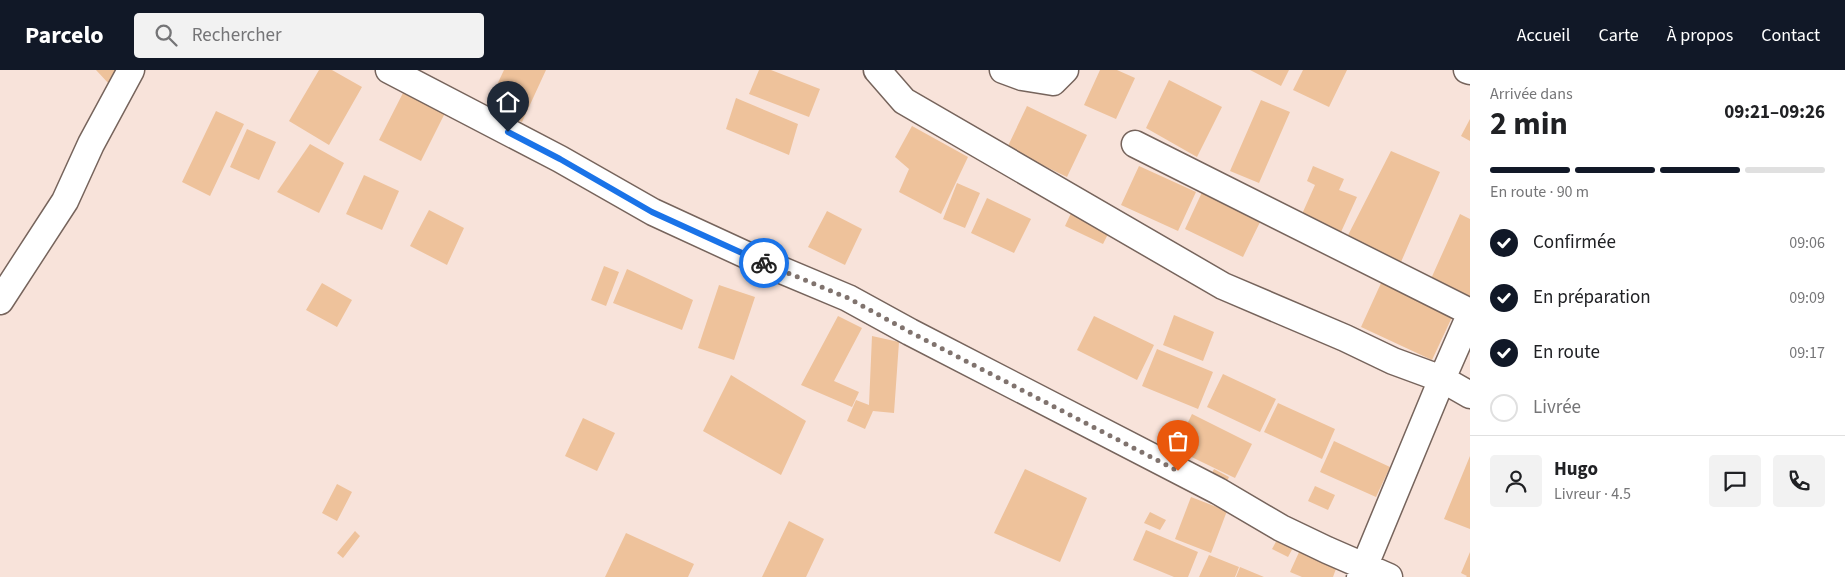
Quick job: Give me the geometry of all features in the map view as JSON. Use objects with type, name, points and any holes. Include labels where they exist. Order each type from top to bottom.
[{"type":"street","points":[[0,302],[5,291],[65,202],[91,144],[131,70]]},
{"type":"street","points":[[389,70],[560,159],[652,212],[755,259],[848,298],[1218,491],[1362,571],[1388,577]]},
{"type":"street","points":[[876,70],[904,101],[1223,286],[1393,361],[1442,379],[1470,395]]},
{"type":"street","points":[[1003,70],[1022,77],[1053,82],[1065,70]]},
{"type":"street","points":[[1135,144],[1470,314],[1362,571]]},
{"type":"building","points":[[96,70],[120,70],[110,85]]},
{"type":"building","points":[[319,70],[332,70],[362,87],[329,145],[289,121]]},
{"type":"building","points":[[504,70],[546,70],[522,122],[487,106]]},
{"type":"building","points":[[759,70],[771,70],[820,89],[809,117],[749,94]]},
{"type":"building","points":[[1100,70],[1117,70],[1135,78],[1116,119],[1084,105]]},
{"type":"building","points":[[1250,70],[1289,70],[1281,86]]},
{"type":"building","points":[[1303,70],[1347,70],[1329,107],[1293,90]]},
{"type":"building","points":[[1169,80],[1222,107],[1197,157],[1146,128]]},
{"type":"building","points":[[404,91],[446,111],[421,161],[379,140]]},
{"type":"building","points":[[736,98],[798,124],[789,155],[726,129]]},
{"type":"building","points":[[1261,100],[1290,112],[1259,183],[1230,171]]},
{"type":"building","points":[[1027,106],[1087,135],[1067,177],[1007,148]]},
{"type":"building","points":[[216,111],[244,124],[210,196],[182,182]]},
{"type":"building","points":[[1470,119],[1470,141],[1461,136]]},
{"type":"building","points":[[912,126],[968,157],[941,214],[899,192],[909,169],[895,157]]},
{"type":"building","points":[[247,129],[276,142],[259,180],[230,167]]},
{"type":"building","points":[[310,144],[344,163],[319,213],[277,192]]},
{"type":"building","points":[[1391,151],[1440,172],[1401,262],[1343,245]]},
{"type":"building","points":[[1139,166],[1196,192],[1178,231],[1121,205]]},
{"type":"building","points":[[1313,166],[1344,179],[1339,190],[1357,197],[1341,232],[1302,214],[1315,185],[1307,181]]},
{"type":"building","points":[[364,175],[399,191],[382,230],[346,214]]},
{"type":"building","points":[[957,183],[980,193],[965,228],[943,219]]},
{"type":"building","points":[[1204,188],[1263,216],[1243,257],[1185,229]]},
{"type":"building","points":[[987,198],[1031,219],[1014,253],[971,233]]},
{"type":"building","points":[[429,210],[464,228],[447,265],[410,246]]},
{"type":"building","points":[[827,211],[862,229],[845,265],[808,247]]},
{"type":"building","points":[[1072,211],[1110,230],[1103,244],[1065,226]]},
{"type":"building","points":[[1460,214],[1470,219],[1470,295],[1468,299],[1430,281]]},
{"type":"building","points":[[604,266],[619,272],[606,306],[591,300]]},
{"type":"building","points":[[627,269],[693,300],[682,330],[613,303]]},
{"type":"building","points":[[1382,281],[1453,315],[1432,360],[1361,327]]},
{"type":"building","points":[[322,283],[352,300],[337,327],[306,310]]},
{"type":"building","points":[[719,285],[755,297],[734,360],[698,348]]},
{"type":"building","points":[[1174,315],[1214,332],[1203,361],[1163,345]]},
{"type":"building","points":[[838,316],[862,328],[834,381],[859,392],[852,407],[801,385]]},
{"type":"building","points":[[1094,316],[1154,345],[1137,380],[1077,350]]},
{"type":"building","points":[[872,336],[899,342],[894,413],[873,411],[865,429],[847,421],[856,400],[869,405]]},
{"type":"building","points":[[1157,349],[1213,372],[1198,409],[1142,386]]},
{"type":"building","points":[[1223,374],[1276,399],[1260,432],[1207,407]]},
{"type":"building","points":[[731,375],[806,421],[781,475],[703,431]]},
{"type":"building","points":[[1278,403],[1335,429],[1322,459],[1264,432]]},
{"type":"building","points":[[1192,414],[1252,444],[1235,478],[1175,449]]},
{"type":"building","points":[[583,418],[615,433],[597,471],[565,456]]},
{"type":"building","points":[[1334,441],[1390,467],[1376,497],[1320,472]]},
{"type":"building","points":[[1470,456],[1470,529],[1444,519]]},
{"type":"building","points":[[1025,469],[1087,498],[1060,562],[994,533]]},
{"type":"building","points":[[1214,469],[1229,477],[1224,488],[1208,480]]},
{"type":"building","points":[[337,484],[352,492],[337,521],[322,513]]},
{"type":"building","points":[[1315,486],[1335,495],[1328,510],[1308,501]]},
{"type":"building","points":[[1191,497],[1227,511],[1211,553],[1175,539]]},
{"type":"building","points":[[1150,512],[1166,520],[1160,530],[1144,523]]},
{"type":"building","points":[[789,521],[824,539],[806,577],[762,577]]},
{"type":"building","points":[[1146,530],[1198,552],[1188,577],[1174,577],[1133,560]]},
{"type":"building","points":[[355,531],[360,536],[343,558],[337,553]]},
{"type":"building","points":[[626,533],[694,564],[688,577],[605,577]]},
{"type":"building","points":[[1278,538],[1294,546],[1288,557],[1272,549]]},
{"type":"building","points":[[1300,550],[1337,566],[1333,577],[1302,577],[1290,572]]},
{"type":"building","points":[[1470,552],[1470,577],[1466,577],[1461,573]]},
{"type":"building","points":[[1209,555],[1239,567],[1235,577],[1199,577]]},
{"type":"building","points":[[1240,567],[1264,577],[1236,577]]},
{"type":"way so far","points":[[764,263],[848,298],[1178,471]]},
{"type":"route","points":[[508,132],[560,159],[652,212],[764,263]]}]
